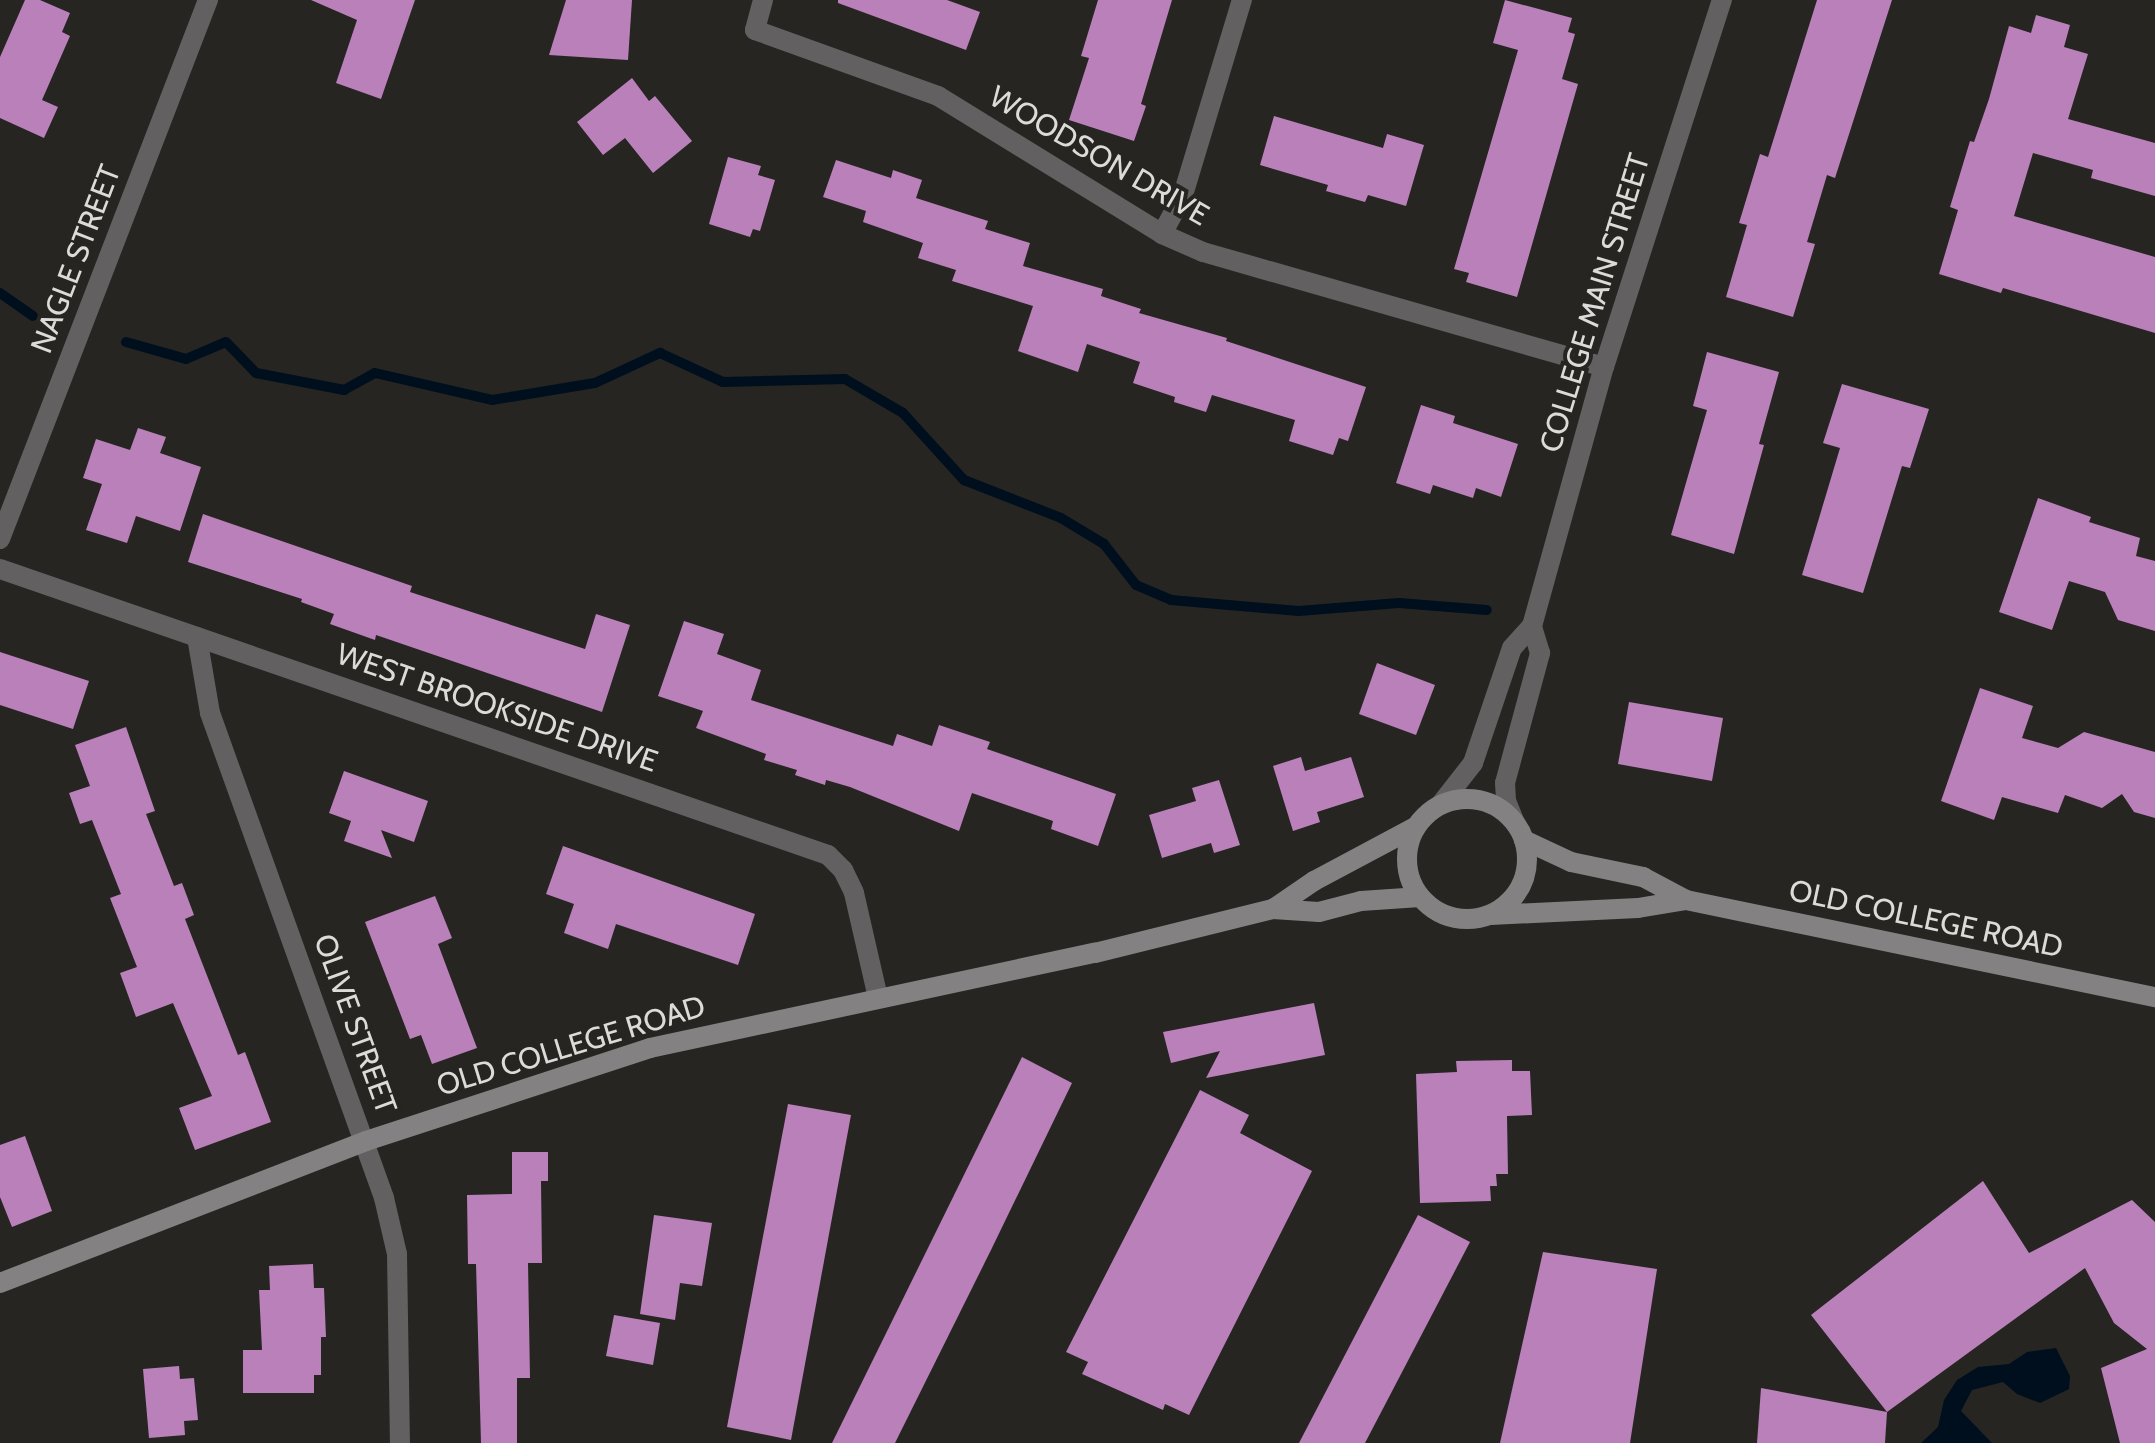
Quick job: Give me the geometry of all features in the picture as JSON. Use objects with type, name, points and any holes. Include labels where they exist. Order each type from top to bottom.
[{"type":"street","name":"NAGLE STREET","points":[[0,539],[208,0]]},
{"type":"street","name":"WOODSON DRIVE","points":[[763,0],[755,30],[938,96],[1162,234],[1203,252],[1604,367]]},
{"type":"street","points":[[1162,234],[1183,195],[1242,0]]},
{"type":"street","name":"COLLEGE MAIN STREET","points":[[1441,804],[1473,763],[1512,648],[1532,626],[1604,367],[1722,0]]},
{"type":"street","name":"WEST BROOKSIDE DRIVE","points":[[0,569],[828,855],[843,870],[854,893],[878,998]]},
{"type":"street","name":"COLLEGE MAIN STREET","points":[[1519,831],[1506,801],[1505,783],[1540,653],[1532,626]]},
{"type":"street","name":"OLIVE STREET","points":[[197,637],[210,713],[366,1141],[397,1254],[400,1443]]},
{"type":"street","points":[[1460,798],[1481,800],[1500,808],[1519,831],[1527,859],[1524,877],[1515,894],[1485,916],[1466,919],[1449,916],[1420,897],[1411,881],[1407,862],[1408,844],[1415,827],[1441,804],[1460,798]]},
{"type":"street","name":"OLD COLLEGE ROAD","points":[[1273,909],[1314,881],[1415,827]]},
{"type":"street","name":"OLD COLLEGE ROAD","points":[[1519,831],[1571,862],[1643,877],[1686,900],[2155,997]]},
{"type":"street","name":"OLD COLLEGE ROAD","points":[[0,1283],[366,1141],[650,1048],[1095,953],[1273,909],[1319,912],[1361,901],[1420,897]]},
{"type":"street","name":"OLD COLLEGE ROAD","points":[[1485,916],[1638,908],[1686,900]]},
{"type":"water","points":[[2056,1348],[2070,1376],[2069,1389],[2040,1403],[2017,1394],[2003,1382],[1972,1390],[1961,1411],[1992,1443],[1921,1443],[1938,1427],[1944,1400],[1957,1380],[1978,1367],[2009,1364],[2027,1352]]},
{"type":"building","points":[[25,0],[40,0],[70,13],[62,32],[70,36],[42,100],[58,107],[44,138],[0,118],[0,57]]},
{"type":"building","points":[[311,0],[415,0],[381,99],[336,83],[357,20]]},
{"type":"building","points":[[566,0],[632,0],[628,60],[549,55]]},
{"type":"building","points":[[838,0],[947,0],[980,12],[966,50],[838,3]]},
{"type":"building","points":[[1098,0],[1172,0],[1141,104],[1146,106],[1134,141],[1069,120],[1089,58],[1081,56]]},
{"type":"building","points":[[1505,0],[1572,18],[1568,32],[1575,34],[1562,79],[1578,84],[1517,297],[1466,282],[1469,273],[1454,269],[1518,50],[1493,43]]},
{"type":"building","points":[[1817,0],[1892,0],[1835,178],[1827,175],[1807,242],[1815,244],[1793,317],[1726,297],[1747,225],[1739,223],[1760,154],[1768,157]]},
{"type":"building","points":[[2036,15],[2070,25],[2064,47],[2088,54],[2068,119],[2155,143],[2155,196],[2091,178],[2093,170],[2033,153],[2014,216],[2155,257],[2155,333],[2003,288],[2001,293],[1939,274],[1958,210],[1950,207],[1970,141],[1974,142],[1989,99],[2009,26],[2031,33]]},
{"type":"building","points":[[632,78],[649,101],[655,96],[692,141],[653,173],[625,138],[603,155],[577,122]]},
{"type":"building","points":[[1274,116],[1383,148],[1387,134],[1424,145],[1406,206],[1368,195],[1365,202],[1326,191],[1328,185],[1260,165]]},
{"type":"building","points":[[728,157],[761,166],[758,175],[775,180],[760,231],[753,229],[750,237],[709,224]]},
{"type":"building","points":[[836,160],[891,178],[893,170],[922,180],[916,198],[988,221],[985,229],[1030,243],[1023,266],[1103,289],[1101,296],[1141,309],[1139,313],[1227,338],[1226,341],[1366,387],[1348,441],[1339,438],[1333,455],[1289,441],[1295,420],[1212,395],[1206,412],[1174,402],[1175,397],[1133,383],[1140,362],[1087,344],[1078,372],[1018,351],[1033,306],[952,281],[956,270],[918,258],[923,243],[863,222],[866,211],[823,197]]},
{"type":"building","points":[[1707,352],[1779,372],[1759,444],[1764,445],[1734,554],[1671,535],[1707,410],[1693,406]]},
{"type":"building","points":[[1842,384],[1929,409],[1910,468],[1902,466],[1863,593],[1802,575],[1840,448],[1823,443]]},
{"type":"building","points":[[1421,405],[1455,416],[1453,423],[1518,444],[1501,497],[1476,488],[1473,498],[1433,485],[1430,494],[1396,483]]},
{"type":"building","points":[[138,428],[166,437],[160,453],[201,467],[180,531],[136,516],[127,543],[86,530],[102,484],[83,478],[96,439],[130,450]]},
{"type":"building","points":[[2038,498],[2091,517],[2089,522],[2140,538],[2136,556],[2155,561],[2155,631],[2118,620],[2105,592],[2069,581],[2052,630],[1999,612]]},
{"type":"building","points":[[203,514],[412,586],[410,592],[585,649],[596,614],[630,625],[602,712],[376,635],[375,640],[330,624],[334,614],[301,602],[302,599],[188,562]]},
{"type":"building","points":[[684,621],[724,634],[717,654],[761,670],[751,700],[893,746],[897,734],[932,746],[939,725],[990,742],[987,749],[1116,794],[1098,846],[1051,829],[1053,821],[972,793],[959,831],[850,787],[826,780],[825,785],[795,775],[797,770],[764,760],[766,754],[696,728],[703,711],[658,696]]},
{"type":"building","points":[[0,652],[89,681],[73,729],[0,705]]},
{"type":"building","points":[[1377,663],[1435,685],[1416,735],[1359,714]]},
{"type":"building","points":[[1980,688],[2033,706],[2022,738],[2058,748],[2084,732],[2155,752],[2155,818],[2134,812],[2122,794],[2102,808],[2065,795],[2058,813],[2002,797],[1994,820],[1941,801]]},
{"type":"building","points":[[1629,702],[1723,718],[1712,781],[1618,764]]},
{"type":"building","points":[[126,727],[155,811],[146,814],[174,886],[182,883],[194,915],[185,919],[238,1055],[245,1052],[271,1122],[195,1150],[179,1108],[212,1096],[173,1003],[136,1017],[120,973],[137,967],[110,898],[121,894],[92,820],[80,824],[69,793],[90,786],[75,745]]},
{"type":"building","points":[[1301,757],[1305,771],[1351,757],[1364,797],[1317,812],[1320,822],[1293,831],[1273,766]]},
{"type":"building","points":[[344,771],[428,801],[414,842],[381,830],[392,858],[344,841],[351,821],[329,813]]},
{"type":"building","points":[[1219,780],[1240,845],[1214,853],[1211,843],[1162,858],[1149,815],[1196,801],[1192,788]]},
{"type":"building","points":[[563,846],[755,914],[738,965],[616,924],[608,949],[564,933],[574,904],[546,894]]},
{"type":"building","points":[[435,896],[452,938],[438,944],[477,1048],[432,1064],[421,1035],[410,1039],[365,922]]},
{"type":"building","points":[[1314,1003],[1325,1055],[1206,1078],[1220,1051],[1171,1063],[1163,1032]]},
{"type":"building","points":[[1022,1057],[1072,1083],[991,1250],[895,1443],[832,1443]]},
{"type":"building","points":[[1512,1060],[1512,1071],[1530,1071],[1532,1115],[1507,1116],[1508,1174],[1496,1174],[1497,1186],[1490,1186],[1491,1201],[1420,1203],[1416,1074],[1457,1072],[1456,1061]]},
{"type":"building","points":[[1200,1090],[1249,1115],[1240,1133],[1312,1171],[1189,1415],[1165,1404],[1163,1410],[1082,1374],[1088,1362],[1066,1352]]},
{"type":"building","points":[[788,1104],[851,1115],[791,1440],[727,1427]]},
{"type":"building","points":[[25,1136],[52,1211],[12,1227],[0,1197],[0,1145]]},
{"type":"building","points":[[512,1152],[548,1152],[548,1181],[541,1181],[542,1263],[528,1263],[530,1378],[517,1378],[517,1443],[481,1443],[476,1264],[468,1264],[467,1195],[512,1194]]},
{"type":"building","points":[[1983,1181],[2029,1253],[2132,1200],[2155,1222],[2155,1443],[2120,1443],[2101,1368],[2147,1349],[2114,1323],[2085,1268],[1887,1412],[1811,1315]]},
{"type":"building","points":[[654,1215],[712,1223],[702,1286],[680,1283],[675,1320],[640,1314]]},
{"type":"building","points":[[1418,1215],[1470,1242],[1365,1443],[1299,1443]]},
{"type":"building","points":[[1543,1252],[1657,1269],[1630,1443],[1500,1443]]},
{"type":"building","points":[[313,1264],[314,1288],[324,1288],[326,1337],[321,1337],[321,1375],[314,1375],[314,1393],[243,1393],[243,1350],[262,1350],[259,1290],[270,1290],[269,1266]]},
{"type":"building","points":[[614,1315],[660,1323],[653,1365],[606,1356]]},
{"type":"building","points":[[179,1366],[180,1379],[194,1378],[198,1420],[184,1421],[185,1435],[149,1438],[143,1369]]},
{"type":"building","points":[[1761,1388],[1887,1412],[1885,1443],[1757,1443]]},
{"type":"waterway","points":[[0,293],[33,316]]},
{"type":"waterway","points":[[126,342],[186,359],[226,342],[256,373],[344,390],[375,373],[492,400],[595,383],[660,353],[723,382],[845,379],[903,413],[964,480],[1061,518],[1104,544],[1136,585],[1171,600],[1299,611],[1399,603],[1487,610]]}]
